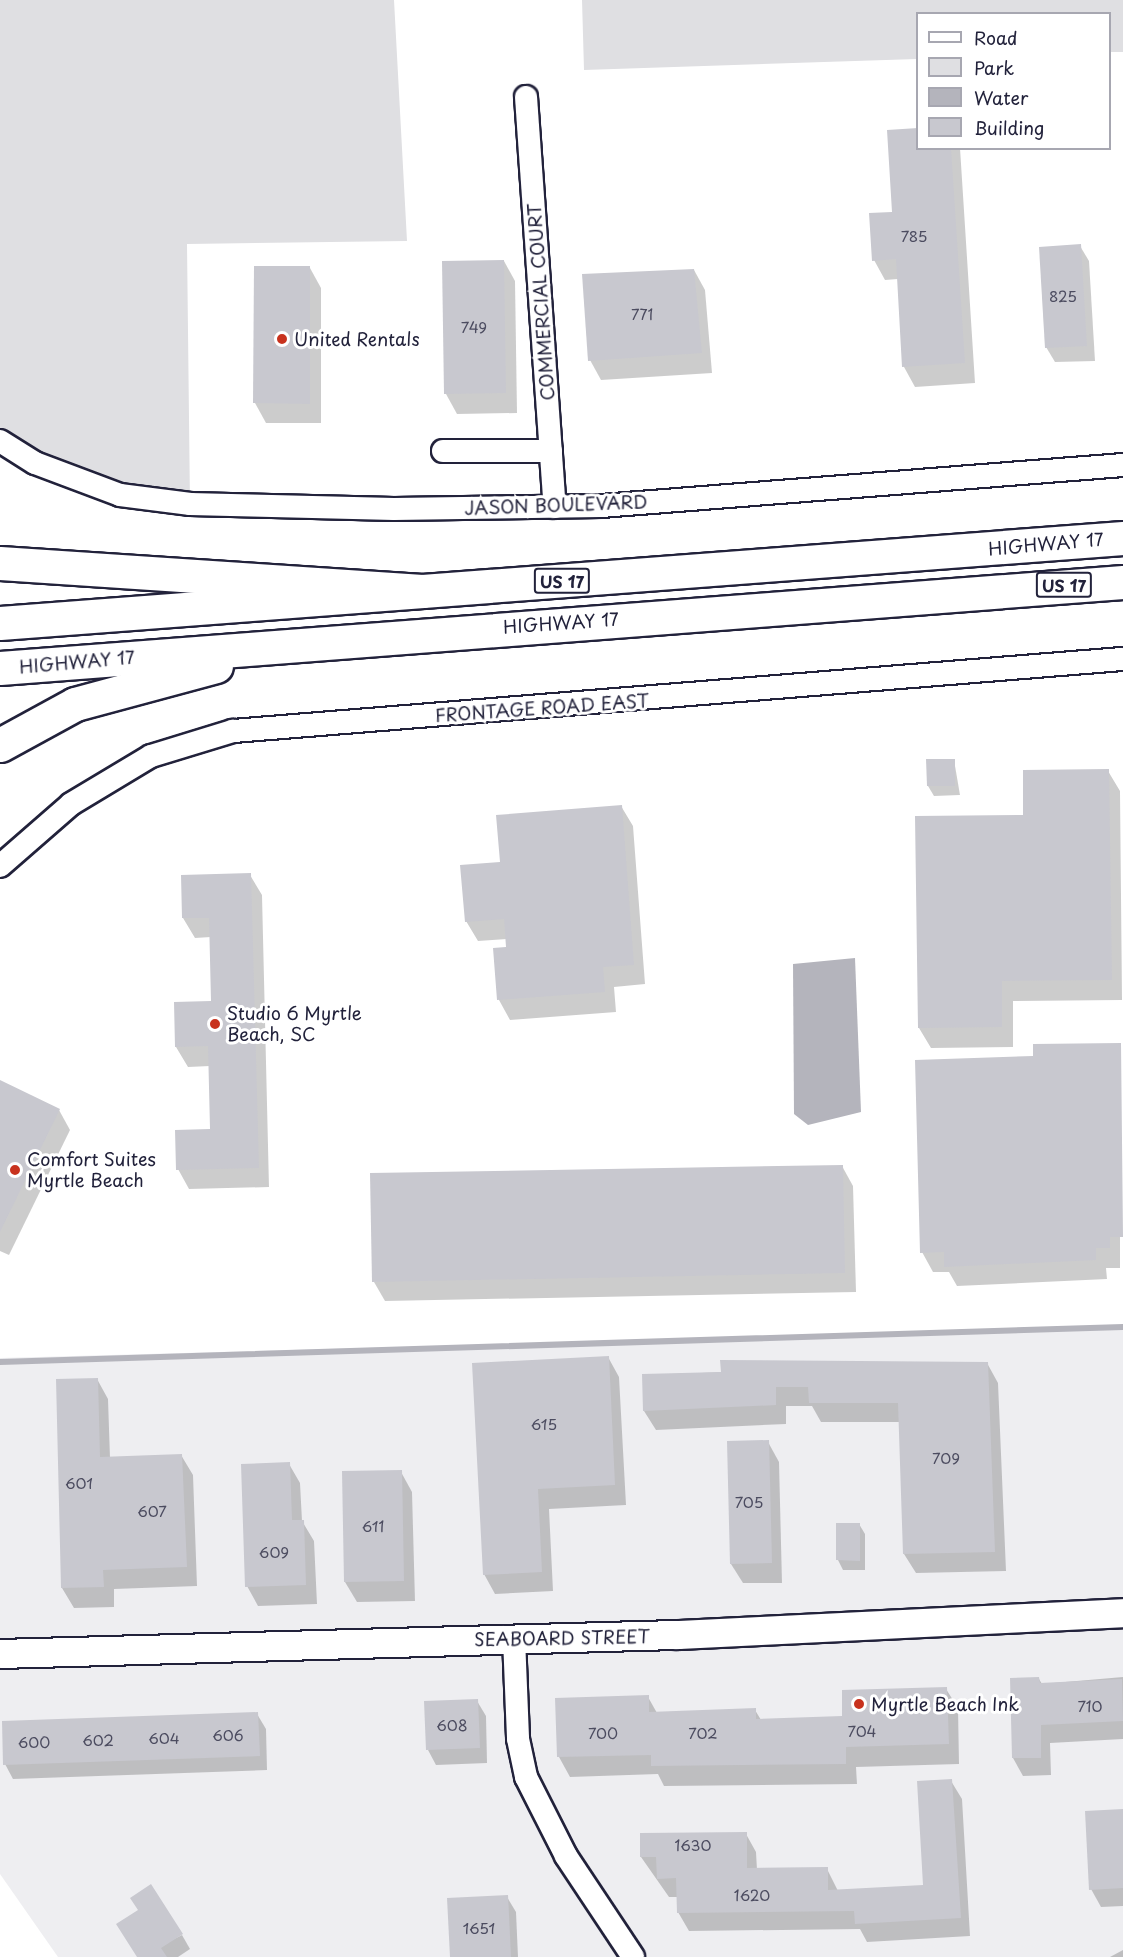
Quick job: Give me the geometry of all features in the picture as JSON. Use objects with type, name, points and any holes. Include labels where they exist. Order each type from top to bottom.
[{"type":"highway","name":"HIGHWAY 17","points":[[0,623],[1123,538]]},
{"type":"highway","points":[[0,563],[422,591]]},
{"type":"highway","name":"HIGHWAY 17","points":[[0,668],[1123,582]]},
{"type":"highway","points":[[0,745],[75,704],[293,645]]},
{"type":"street","name":"COMMERCIAL COURT","points":[[526,97],[555,507]]},
{"type":"street","name":"JASON BOULEVARD","points":[[0,441],[35,463],[120,495],[178,502],[393,509],[555,507],[1123,465]]},
{"type":"street","points":[[443,451],[551,451]]},
{"type":"street","name":"FRONTAGE ROAD EAST","points":[[0,866],[71,804],[151,756],[233,731],[1123,659]]},
{"type":"street","name":"SEABOARD STREET","points":[[0,1654],[128,1654],[1123,1613]]},
{"type":"street","points":[[513,1638],[518,1739],[526,1777],[566,1856],[633,1957]]},
{"type":"shaded area","points":[[1123,1327],[1123,1957],[58,1957],[0,1874],[0,1358]]},
{"type":"green space","points":[[0,0],[394,0],[407,241],[187,244],[190,504],[120,495],[0,441]]},
{"type":"green space","points":[[582,0],[1123,0],[1123,52],[1111,52],[1111,12],[916,12],[916,59],[584,70]]},
{"type":"water","points":[[855,958],[861,1112],[808,1125],[794,1114],[793,964]]},
{"type":"building","points":[[916,128],[916,150],[951,150],[965,363],[902,367],[896,259],[872,261],[869,213],[892,212],[887,130]]},
{"type":"building","points":[[1081,244],[1087,346],[1045,348],[1039,247]]},
{"type":"building","points":[[504,260],[506,393],[444,394],[442,261]]},
{"type":"building","points":[[254,266],[310,266],[310,404],[253,403]]},
{"type":"building","points":[[694,269],[702,353],[588,361],[582,274]]},
{"type":"building","points":[[926,759],[955,759],[955,786],[927,786]]},
{"type":"building","points":[[1109,769],[1112,980],[1002,981],[1002,1027],[918,1028],[915,816],[1023,815],[1023,770]]},
{"type":"building","points":[[622,805],[634,965],[603,967],[605,992],[497,1000],[493,948],[506,947],[504,919],[465,922],[460,865],[500,862],[496,815]]},
{"type":"building","name":"Studio 6 Myrtle Beach, SC","points":[[251,873],[259,1168],[176,1170],[175,1130],[210,1129],[208,1046],[175,1047],[174,1002],[211,1001],[209,918],[182,918],[181,875]]},
{"type":"building","points":[[1121,1043],[1123,1237],[1110,1237],[1110,1248],[1096,1248],[1096,1260],[944,1267],[944,1252],[920,1253],[915,1060],[1033,1056],[1033,1044]]},
{"type":"building","name":"Comfort Suites Myrtle Beach","points":[[0,1080],[60,1109],[0,1232]]},
{"type":"building","points":[[843,1165],[845,1273],[372,1282],[370,1173]]},
{"type":"building","points":[[609,1356],[615,1485],[538,1489],[542,1572],[483,1575],[472,1363]]},
{"type":"building","points":[[720,1360],[988,1362],[995,1552],[903,1554],[898,1403],[809,1403],[808,1387],[776,1387],[776,1405],[643,1411],[642,1374],[721,1372]]},
{"type":"building","points":[[98,1378],[100,1457],[182,1454],[187,1567],[103,1570],[104,1587],[61,1588],[56,1379]]},
{"type":"building","points":[[769,1440],[772,1563],[730,1564],[727,1441]]},
{"type":"building","points":[[290,1462],[292,1520],[304,1520],[306,1585],[245,1587],[241,1464]]},
{"type":"building","points":[[402,1470],[404,1581],[344,1582],[342,1471]]},
{"type":"building","points":[[836,1523],[860,1523],[860,1561],[836,1560]]},
{"type":"building","points":[[1039,1677],[1040,1683],[1122,1679],[1123,1721],[1041,1725],[1041,1758],[1012,1758],[1010,1678]]},
{"type":"building","points":[[947,1687],[949,1744],[846,1747],[846,1764],[651,1766],[651,1755],[557,1757],[555,1698],[649,1695],[649,1712],[756,1708],[756,1719],[842,1716],[842,1690]]},
{"type":"building","points":[[478,1699],[480,1748],[426,1750],[424,1701]]},
{"type":"building","points":[[258,1712],[260,1756],[3,1765],[2,1721]]},
{"type":"building","points":[[952,1779],[961,1918],[855,1924],[854,1911],[677,1913],[676,1878],[657,1879],[656,1857],[640,1857],[640,1833],[747,1832],[747,1868],[828,1867],[828,1890],[923,1885],[917,1781]]},
{"type":"building","points":[[1123,1809],[1123,1888],[1089,1890],[1085,1811]]},
{"type":"building","points":[[151,1884],[183,1934],[161,1948],[167,1957],[137,1957],[116,1924],[138,1910],[130,1898]]},
{"type":"building","points":[[508,1895],[511,1957],[450,1957],[447,1898]]},
{"type":"waterway","points":[[0,1362],[1123,1327]]},
{"type":"place","name":"United Rentals","points":[[282,339]]},
{"type":"place","name":"Studio 6 Myrtle Beach, SC","points":[[215,1024]]},
{"type":"place","name":"Comfort Suites Myrtle Beach","points":[[15,1170]]},
{"type":"place","name":"Myrtle Beach Ink","points":[[859,1704]]}]
